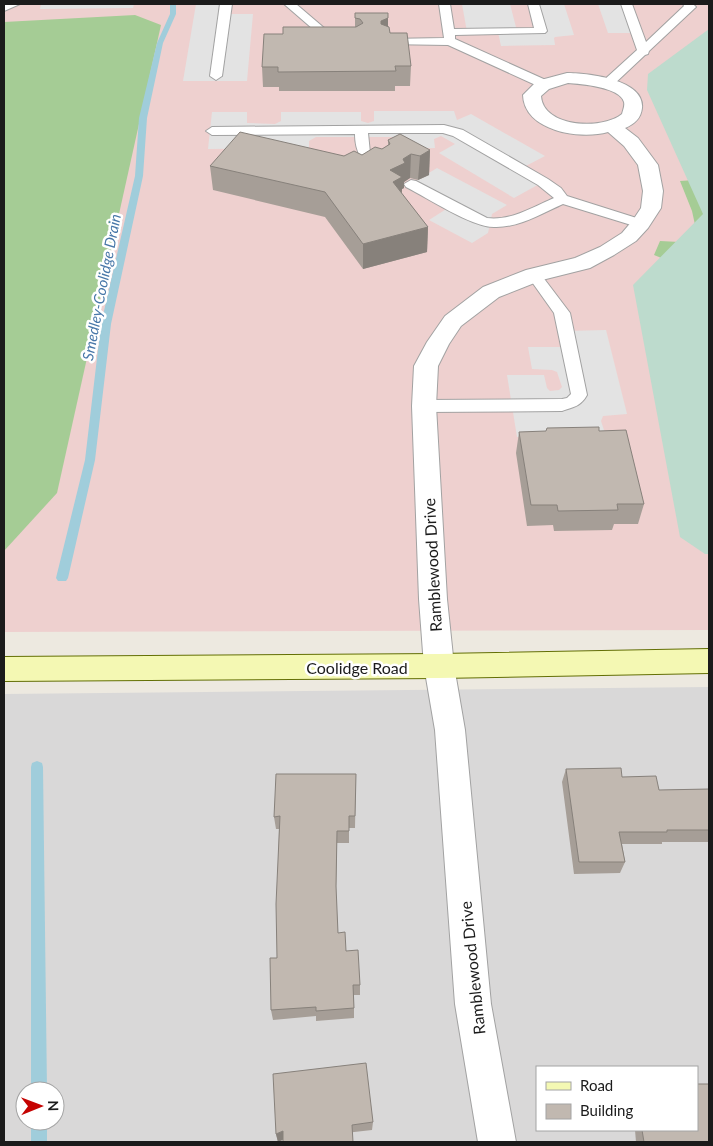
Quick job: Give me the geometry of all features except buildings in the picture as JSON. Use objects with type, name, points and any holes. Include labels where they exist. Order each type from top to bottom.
[{"type":"street","points":[[567,78],[588,78],[608,83],[625,93],[634,105],[632,114],[625,121],[613,127],[598,130],[582,130],[550,122],[539,115],[533,107],[531,98],[536,90],[544,84],[567,78]]},
{"type":"street","name":"Ramblewood Drive","points":[[497,1142],[473,1004],[450,730],[438,666],[424,406],[426,366],[438,342],[453,321],[491,292],[534,275],[582,263],[607,251],[629,237],[641,224],[651,208],[654,191],[648,165],[631,142],[613,127]]},
{"type":"street","name":"Coolidge Road","points":[[4,670],[438,666],[709,661]]},
{"type":"lane","points":[[4,8],[14,4]]},
{"type":"lane","points":[[216,76],[226,4]]},
{"type":"lane","points":[[289,4],[300,11],[324,34],[330,38],[346,42]]},
{"type":"lane","points":[[444,4],[450,37]]},
{"type":"lane","points":[[388,42],[541,31],[534,4]]},
{"type":"lane","points":[[626,4],[644,52]]},
{"type":"lane","points":[[608,83],[644,52],[690,7],[688,4]]},
{"type":"lane","points":[[450,37],[544,84]]},
{"type":"lane","points":[[212,131],[444,129],[458,133],[556,191],[562,199],[641,224]]},
{"type":"lane","points":[[361,130],[362,152],[381,168]]},
{"type":"lane","points":[[411,184],[484,222],[490,223],[514,220],[562,199]]},
{"type":"lane","points":[[424,406],[562,405],[573,402],[579,395],[562,313],[534,275]]},
{"type":"shaded area","points":[[4,4],[709,4],[709,630],[4,632]]},
{"type":"shaded area","points":[[41,4],[134,4],[133,8],[40,9]]},
{"type":"shaded area","points":[[196,4],[226,4],[225,14],[253,14],[247,81],[183,81]]},
{"type":"shaded area","points":[[462,4],[510,4],[517,31],[541,31],[534,4],[564,4],[574,35],[555,37],[555,45],[501,46],[498,32],[467,32]]},
{"type":"shaded area","points":[[598,4],[626,4],[637,33],[608,33]]},
{"type":"shaded area","points":[[374,111],[454,111],[457,120],[471,114],[545,156],[520,169],[543,182],[514,198],[439,153],[455,144],[441,136],[434,139],[435,148],[406,149],[399,137],[316,137],[309,141],[309,148],[208,149],[212,112],[247,112],[247,123],[275,124],[281,121],[281,112],[361,112],[361,121],[368,123],[374,121]]},
{"type":"shaded area","points":[[437,168],[507,205],[492,214],[488,233],[472,243],[429,220],[451,206],[411,184]]},
{"type":"shaded area","points":[[606,330],[627,414],[603,416],[601,421],[606,436],[517,437],[507,375],[544,375],[547,388],[550,391],[559,390],[562,387],[557,372],[532,369],[528,347],[569,347],[566,331]]},
{"type":"shaded area","points":[[709,687],[709,1142],[4,1142],[4,694]]},
{"type":"green space","points":[[135,15],[161,25],[57,493],[4,551],[4,22]]},
{"type":"green space","points":[[709,29],[709,554],[705,554],[680,537],[633,285],[703,214],[647,90],[648,74]]},
{"type":"green space","points":[[709,179],[701,274],[654,255],[660,241],[699,243],[692,211],[680,181]]},
{"type":"waterway","name":"Smedley-Coolidge Drain","points":[[62,578],[90,460],[106,324],[139,176],[143,118],[160,43],[173,14],[173,4]]},
{"type":"waterway","name":"Smedley-Coolidge Drain","points":[[37,767],[39,1081]]},
{"type":"waterway","name":"Smedley-Coolidge Drain","points":[[39,1131],[39,1142]]}]
